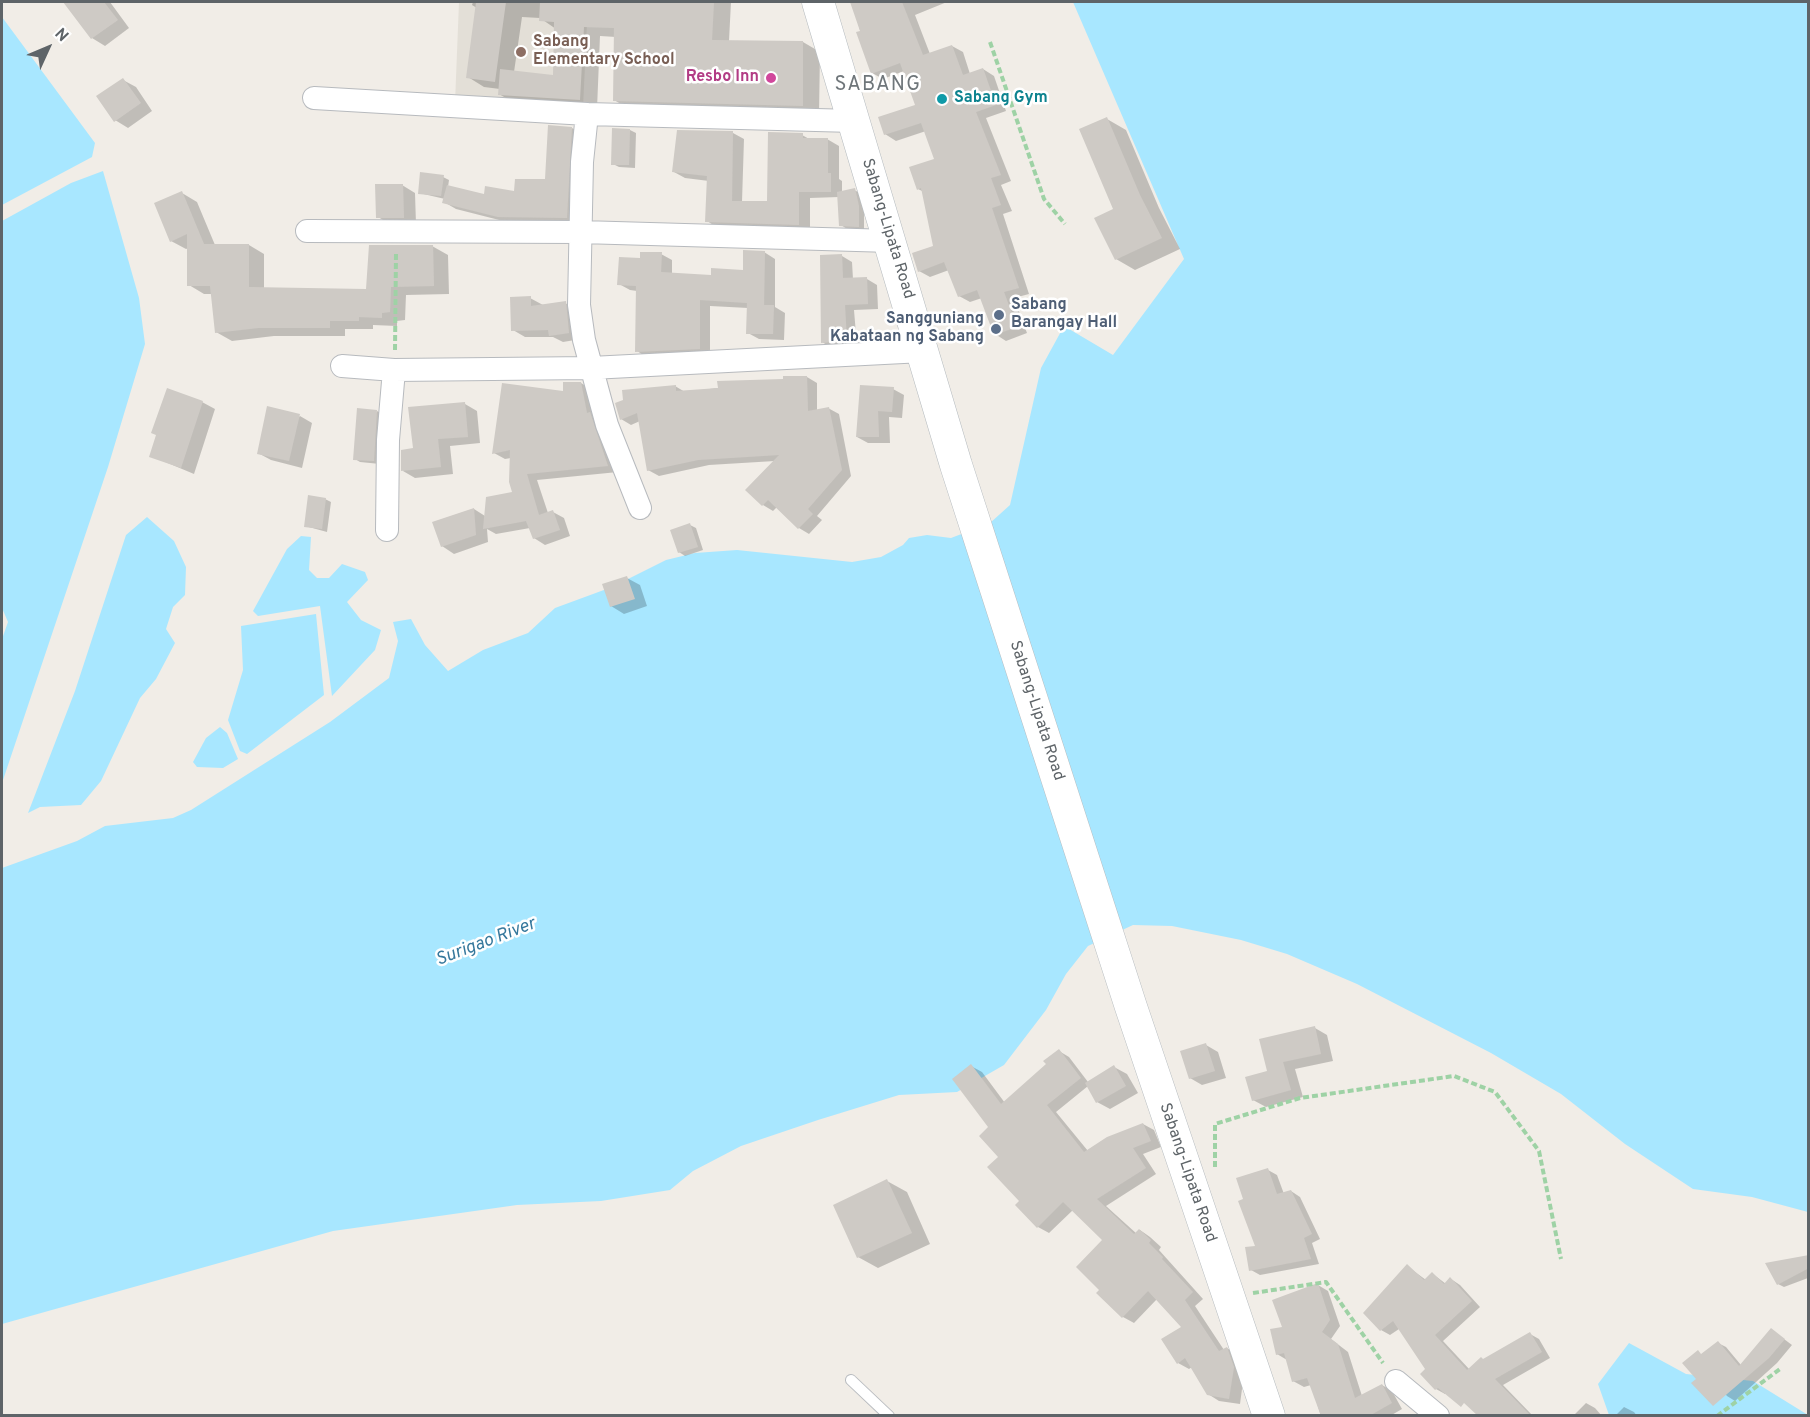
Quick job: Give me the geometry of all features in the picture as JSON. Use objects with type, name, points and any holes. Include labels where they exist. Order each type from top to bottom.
[{"type":"main road","name":"Sabang-Lipata Road","points":[[818,2],[956,465],[1131,1007],[1269,1416]]},
{"type":"street","points":[[314,98],[587,114],[854,121]]},
{"type":"street","points":[[587,114],[579,305],[591,368],[607,425],[640,508]]},
{"type":"street","points":[[307,231],[581,232],[891,241]]},
{"type":"street","points":[[342,366],[394,370],[591,368],[923,351]]},
{"type":"street","points":[[387,530],[388,440],[394,370]]},
{"type":"street","points":[[1396,1381],[1438,1416]]},
{"type":"lane","points":[[851,1380],[889,1416]]},
{"type":"path","points":[[990,42],[1044,200],[1065,224]]},
{"type":"path","points":[[394,370],[396,231]]},
{"type":"path","points":[[1215,1169],[1215,1124],[1300,1098],[1454,1076],[1495,1092],[1539,1150],[1562,1259]]},
{"type":"path","points":[[1229,1297],[1326,1282],[1396,1381]]},
{"type":"path","points":[[1717,1416],[1780,1369]]},
{"type":"shaded area","name":"Sabang Elementary School","points":[[459,2],[588,2],[583,109],[455,103]]},
{"type":"water","name":"Surigao River","points":[[1073,2],[1808,2],[1808,1212],[1752,1197],[1693,1189],[1625,1144],[1561,1094],[1491,1053],[1357,984],[1287,954],[1241,940],[1172,926],[1133,925],[1088,946],[1066,974],[1046,1010],[1004,1065],[957,1092],[899,1095],[741,1146],[693,1171],[670,1190],[601,1201],[517,1205],[333,1231],[2,1324],[2,868],[77,841],[105,826],[173,818],[191,810],[330,722],[389,678],[398,641],[393,622],[411,619],[425,645],[448,671],[483,650],[528,633],[555,608],[612,587],[666,560],[695,553],[737,550],[852,562],[881,557],[903,545],[909,538],[927,535],[951,538],[990,523],[1010,505],[1041,368],[1064,326],[1113,355],[1184,259]]},
{"type":"water","points":[[2,17],[95,143],[92,157],[2,205]]},
{"type":"water","points":[[103,171],[139,298],[145,344],[108,467],[2,783],[2,639],[8,622],[2,608],[2,221],[71,183]]},
{"type":"water","points":[[147,517],[174,541],[186,567],[185,595],[173,607],[166,629],[175,643],[156,679],[140,698],[101,781],[81,805],[40,807],[28,813],[75,691],[126,535]]},
{"type":"water","points":[[301,536],[311,537],[309,570],[317,578],[329,578],[342,564],[365,572],[368,580],[347,602],[361,620],[381,630],[375,650],[332,696],[320,606],[258,616],[253,611],[287,549]]},
{"type":"water","points":[[316,614],[324,695],[247,754],[240,751],[228,720],[243,670],[241,626]]},
{"type":"water","points":[[220,727],[227,733],[238,759],[223,768],[197,767],[193,762],[206,738]]},
{"type":"water","points":[[1629,1343],[1686,1374],[1753,1381],[1808,1415],[1609,1415],[1598,1384]]},
{"type":"building","points":[[63,2],[104,2],[118,20],[91,39]]},
{"type":"building","points":[[476,2],[506,2],[495,82],[466,78]]},
{"type":"building","points":[[540,2],[714,2],[712,40],[803,41],[803,106],[613,101],[614,28],[584,27],[580,100],[498,95],[500,69],[553,75],[554,22],[539,21]]},
{"type":"building","points":[[850,2],[902,2],[923,55],[952,45],[963,75],[983,68],[996,105],[976,112],[1001,175],[991,178],[1001,205],[992,208],[1019,288],[1004,292],[1017,327],[994,335],[977,290],[958,297],[944,262],[918,272],[912,253],[933,246],[921,188],[917,190],[909,167],[934,159],[921,123],[884,135],[878,117],[915,105],[900,63],[871,74],[856,32],[860,31]]},
{"type":"building","points":[[123,78],[141,103],[114,122],[96,96]]},
{"type":"building","points":[[1107,117],[1140,195],[1162,238],[1115,260],[1094,218],[1113,209],[1079,129]]},
{"type":"building","points":[[548,125],[572,127],[567,218],[498,217],[442,203],[447,185],[484,194],[485,186],[514,191],[515,179],[545,179]]},
{"type":"building","points":[[612,128],[630,129],[629,165],[611,165]]},
{"type":"building","points":[[677,130],[733,131],[732,201],[767,201],[768,132],[803,133],[803,138],[828,138],[828,173],[831,173],[831,192],[799,192],[799,225],[705,222],[707,176],[672,172]]},
{"type":"building","points":[[420,172],[444,175],[441,196],[418,194]]},
{"type":"building","points":[[375,184],[403,184],[404,218],[376,218]]},
{"type":"building","points":[[855,188],[859,206],[859,227],[839,226],[837,192]]},
{"type":"building","points":[[182,191],[204,244],[249,244],[249,287],[366,289],[369,245],[433,245],[434,286],[391,287],[390,312],[382,313],[382,318],[359,317],[359,321],[330,321],[330,328],[258,328],[215,333],[210,286],[187,286],[187,234],[170,242],[154,203]]},
{"type":"building","points":[[743,250],[765,251],[764,305],[774,305],[773,334],[746,334],[747,303],[700,300],[700,349],[635,352],[636,286],[617,285],[619,257],[640,258],[640,252],[662,252],[661,272],[711,275],[711,268],[743,270]]},
{"type":"building","points":[[842,254],[843,278],[867,277],[868,304],[845,305],[847,341],[821,343],[820,255]]},
{"type":"building","points":[[531,296],[531,306],[566,301],[569,333],[549,336],[548,330],[511,331],[510,297]]},
{"type":"building","points":[[783,376],[807,376],[808,411],[829,407],[842,470],[808,509],[813,514],[798,529],[768,500],[762,506],[745,490],[779,455],[698,460],[647,471],[637,413],[620,420],[615,403],[623,400],[622,390],[676,385],[676,391],[718,388],[717,381],[783,379]]},
{"type":"building","points":[[563,382],[581,382],[587,413],[590,412],[608,466],[527,474],[539,515],[553,510],[560,530],[533,539],[526,521],[483,529],[486,497],[512,492],[509,482],[510,450],[492,454],[502,383],[563,391]]},
{"type":"building","points":[[860,385],[894,387],[892,412],[878,411],[879,437],[856,437]]},
{"type":"building","points":[[167,388],[203,401],[181,468],[149,457],[156,435],[151,433]]},
{"type":"building","points":[[465,402],[468,437],[438,439],[441,467],[401,471],[401,450],[413,448],[408,407]]},
{"type":"building","points":[[267,406],[300,414],[289,461],[257,454]]},
{"type":"building","points":[[357,408],[377,410],[374,461],[353,460]]},
{"type":"building","points":[[308,495],[326,498],[322,529],[304,527]]},
{"type":"building","points":[[474,508],[476,535],[441,547],[432,522]]},
{"type":"building","points":[[690,523],[698,547],[678,553],[670,530]]},
{"type":"building","points":[[627,576],[635,599],[610,607],[602,584]]},
{"type":"building","points":[[1315,1026],[1321,1054],[1283,1062],[1291,1090],[1252,1101],[1245,1077],[1267,1071],[1259,1039]]},
{"type":"building","points":[[1206,1043],[1215,1071],[1189,1079],[1180,1051]]},
{"type":"building","points":[[1059,1049],[1081,1078],[1047,1105],[1084,1152],[1107,1137],[1143,1123],[1151,1141],[1133,1148],[1146,1168],[1097,1199],[1134,1234],[1139,1229],[1151,1240],[1149,1243],[1193,1292],[1185,1300],[1219,1351],[1227,1347],[1234,1367],[1229,1399],[1207,1395],[1185,1358],[1177,1364],[1161,1339],[1181,1327],[1148,1291],[1122,1318],[1096,1293],[1099,1290],[1076,1267],[1102,1240],[1063,1202],[1037,1228],[1015,1205],[1019,1201],[987,1167],[998,1157],[979,1136],[988,1127],[952,1079],[971,1064],[1001,1104],[1046,1064],[1043,1061]]},
{"type":"building","points":[[1114,1065],[1126,1086],[1096,1103],[1085,1083]]},
{"type":"building","points":[[1268,1168],[1277,1194],[1291,1190],[1312,1234],[1304,1238],[1311,1259],[1249,1271],[1245,1247],[1255,1246],[1238,1201],[1243,1199],[1236,1178]]},
{"type":"building","points":[[887,1179],[912,1233],[857,1258],[833,1205]]},
{"type":"building","points":[[1809,1255],[1809,1268],[1777,1285],[1765,1263]]},
{"type":"building","points":[[1407,1264],[1424,1280],[1432,1272],[1444,1284],[1450,1277],[1472,1301],[1435,1335],[1467,1370],[1481,1357],[1483,1359],[1530,1332],[1542,1352],[1495,1379],[1531,1416],[1478,1416],[1464,1403],[1461,1407],[1438,1388],[1435,1390],[1420,1374],[1425,1369],[1393,1321],[1380,1331],[1363,1313]]},
{"type":"building","points":[[1318,1283],[1330,1320],[1322,1332],[1338,1344],[1355,1398],[1382,1384],[1392,1403],[1369,1416],[1321,1416],[1307,1378],[1292,1382],[1284,1353],[1276,1355],[1270,1329],[1282,1327],[1272,1300]]},
{"type":"building","points":[[1771,1328],[1785,1339],[1769,1358],[1713,1406],[1691,1383],[1696,1379],[1682,1363],[1698,1350],[1701,1354],[1718,1341],[1739,1366]]},
{"type":"place","name":"Sabang Elementary School","points":[[521,52]]},
{"type":"place","name":"Resbo Inn","points":[[771,78]]},
{"type":"place","name":"Sabang Gym","points":[[942,99]]},
{"type":"place","name":"Sabang Barangay Hall","points":[[999,315]]},
{"type":"place","name":"Sangguniang Kabataan ng Sabang","points":[[996,329]]},
{"type":"district","name":"SABANG","points":[[878,86]]}]
